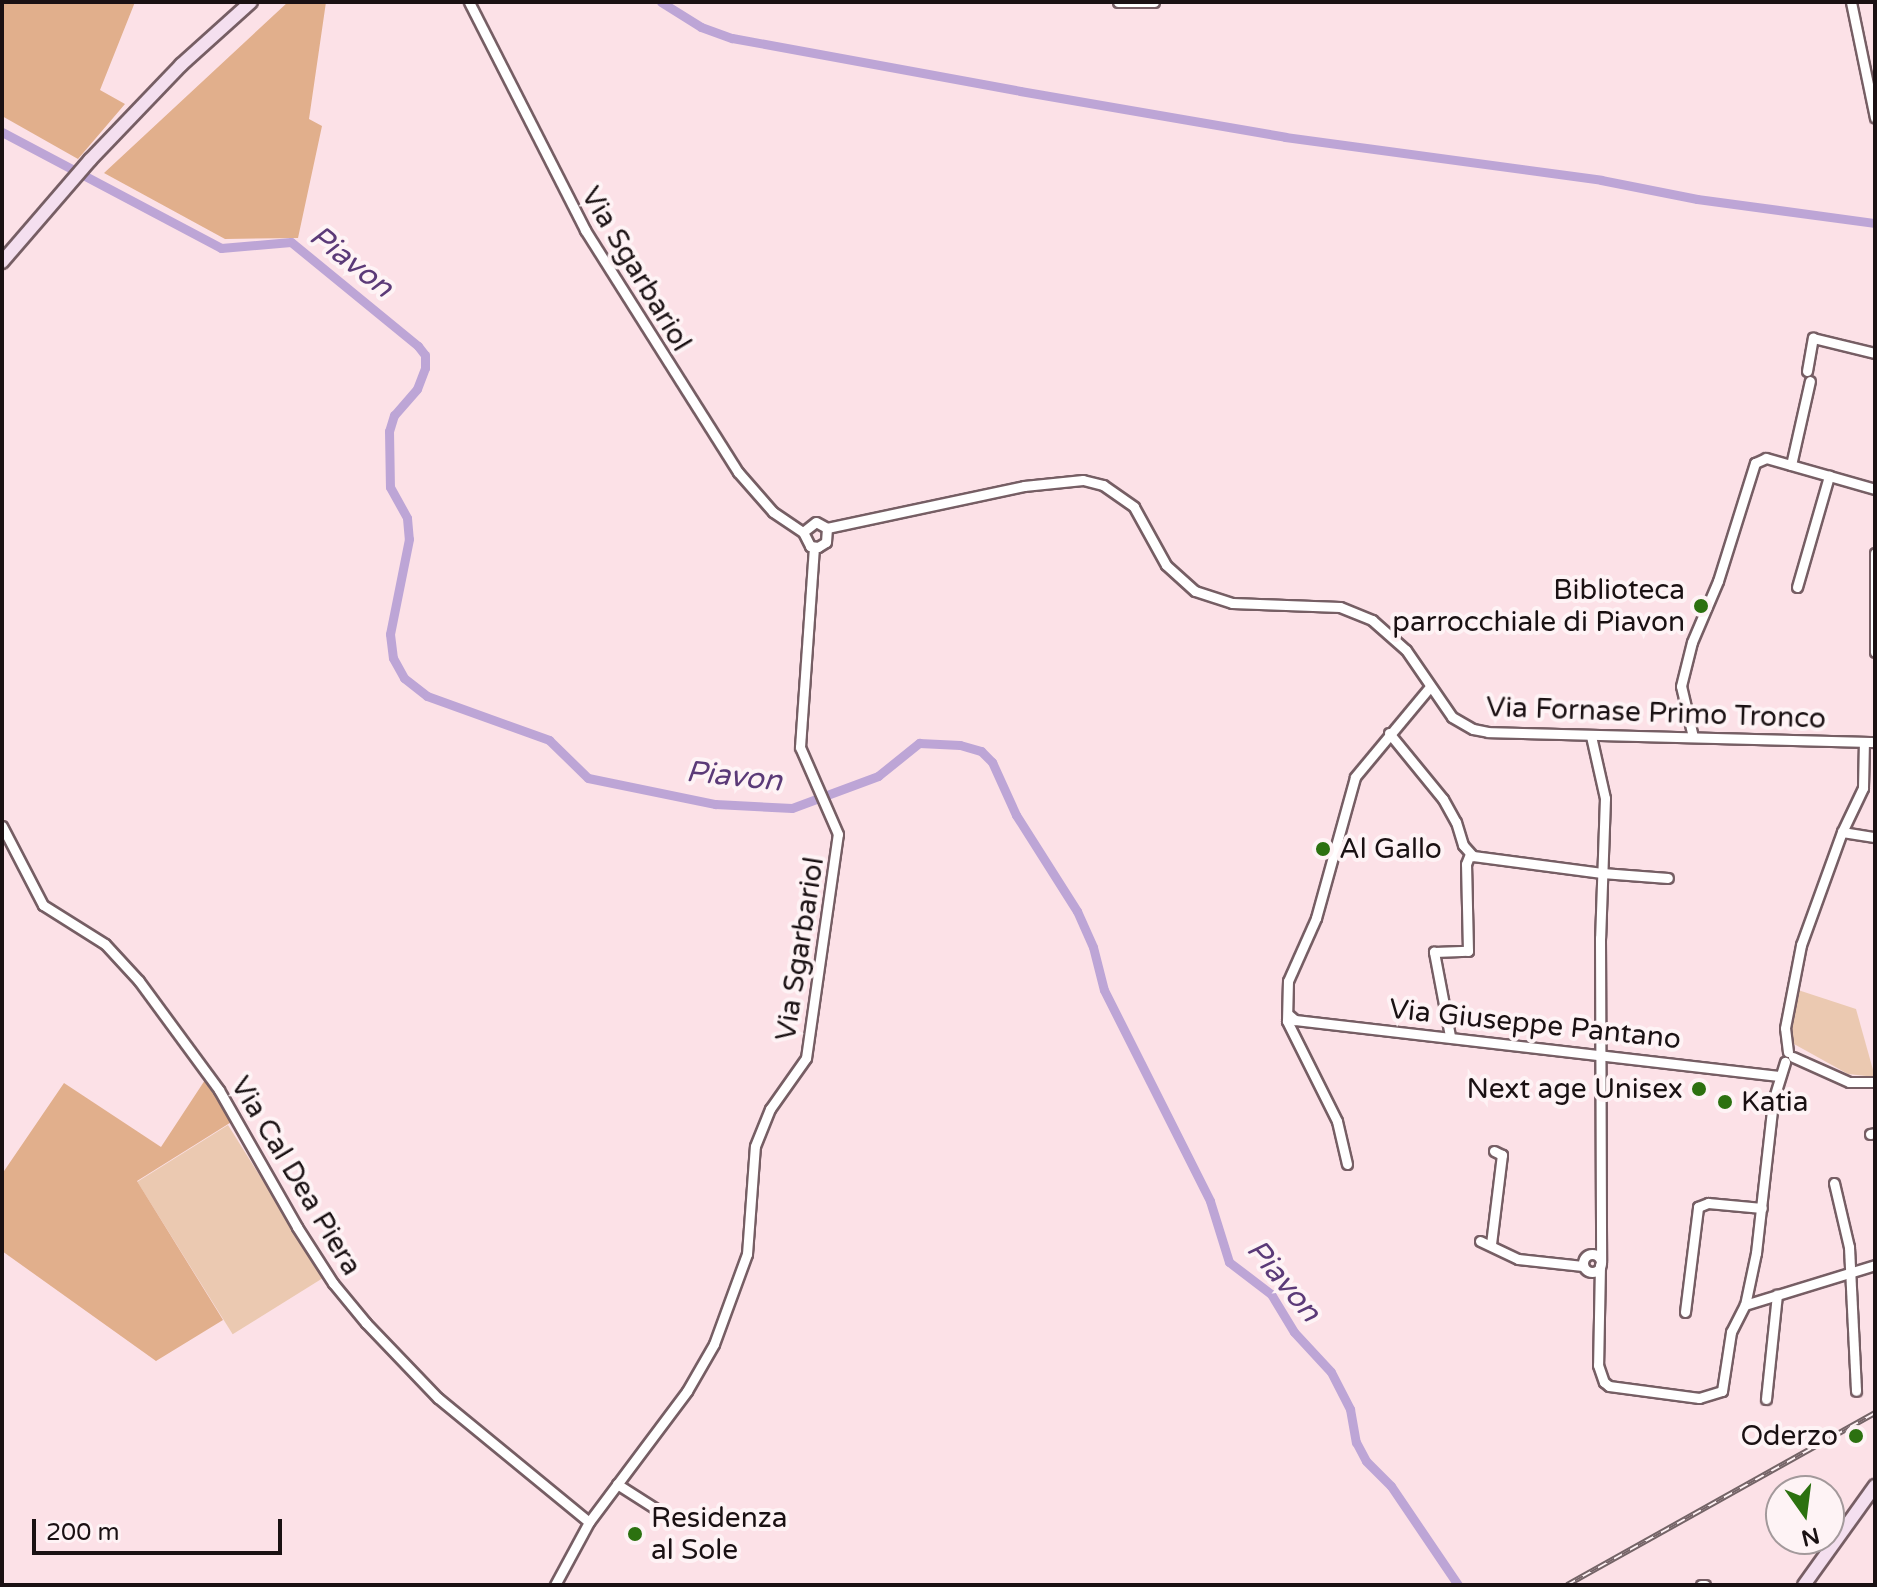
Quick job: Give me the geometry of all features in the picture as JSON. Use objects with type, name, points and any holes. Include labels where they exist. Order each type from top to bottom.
[{"type":"main road","points":[[2,262],[90,160],[181,65],[251,2]]},
{"type":"main road","points":[[1804,1585],[1875,1486]]},
{"type":"street","name":"Via Sgarbariol","points":[[469,2],[564,193],[706,424],[749,488],[773,512],[803,532],[806,543],[814,547],[826,542],[827,528]]},
{"type":"street","points":[[1118,2],[1154,2]]},
{"type":"street","points":[[1851,2],[1875,118]]},
{"type":"street","points":[[1791,465],[1809,376],[1813,338],[1875,353]]},
{"type":"street","points":[[1693,737],[1681,686],[1692,642],[1718,581],[1752,468],[1766,458],[1875,489]]},
{"type":"street","points":[[1797,587],[1829,476]]},
{"type":"street","name":"Via Fornase Primo Tronco","points":[[827,528],[1048,482],[1093,483],[1117,494],[1134,507],[1166,565],[1195,591],[1232,603],[1340,607],[1356,611],[1391,634],[1406,650],[1429,688],[1452,717],[1473,729],[1591,736],[1875,742]]},
{"type":"street","points":[[803,532],[811,522],[821,523],[827,528]]},
{"type":"street","name":"Via Sgarbariol","points":[[555,1585],[589,1522],[705,1362],[742,1274],[747,1254],[755,1146],[770,1109],[800,1071],[811,1028],[838,846],[835,820],[803,756],[799,730],[814,547]]},
{"type":"street","points":[[1875,553],[1875,652]]},
{"type":"street","points":[[1347,1164],[1337,1121],[1288,1024],[1285,1001],[1288,981],[1316,918],[1350,790],[1366,760],[1429,688]]},
{"type":"street","points":[[1389,733],[1443,799],[1470,854],[1602,873],[1668,878]]},
{"type":"street","points":[[1591,736],[1605,798],[1599,1238],[1592,1263],[1600,1284],[1598,1365],[1601,1378],[1609,1386],[1699,1398],[1719,1394],[1724,1387],[1731,1332],[1745,1305],[1762,1208],[1779,1076],[1789,1057],[1785,1028],[1801,945],[1842,832],[1863,788],[1864,742]]},
{"type":"street","name":"Via Cal Dea Piera","points":[[2,826],[43,905],[105,944],[139,981],[219,1090],[297,1227],[333,1283],[366,1323],[438,1398],[589,1522]]},
{"type":"street","points":[[1842,832],[1875,837]]},
{"type":"street","points":[[1450,1036],[1434,952],[1468,951],[1466,864],[1470,854]]},
{"type":"street","name":"Via Giuseppe Pantano","points":[[1289,1015],[1295,1020],[1779,1076]]},
{"type":"street","points":[[1789,1057],[1849,1082],[1875,1082]]},
{"type":"street","points":[[1491,1244],[1502,1155],[1494,1151]]},
{"type":"street","points":[[1834,1183],[1847,1234],[1856,1391]]},
{"type":"street","points":[[1685,1312],[1698,1207],[1708,1203],[1762,1208]]},
{"type":"street","points":[[1480,1241],[1518,1259],[1592,1263]]},
{"type":"street","points":[[1745,1305],[1875,1265]]},
{"type":"street","points":[[1766,1399],[1777,1295]]},
{"type":"street","points":[[617,1484],[661,1512]]},
{"type":"shaded area","points":[[2,2],[135,2],[100,90],[125,104],[78,159],[2,116]]},
{"type":"shaded area","points":[[288,2],[326,2],[309,119],[322,126],[298,238],[225,239],[104,173]]},
{"type":"shaded area","points":[[1798,990],[1856,1009],[1875,1077],[1848,1074],[1794,1044],[1790,1030]]},
{"type":"shaded area","points":[[205,1080],[233,1121],[137,1181],[223,1320],[156,1361],[2,1251],[2,1174],[64,1083],[161,1147]]},
{"type":"shaded area","points":[[228,1125],[323,1278],[233,1334],[137,1182]]},
{"type":"waterway","points":[[661,2],[701,27],[732,38],[1020,91],[1285,137],[1601,180],[1697,199],[1875,223]]},
{"type":"waterway","name":"Piavon","points":[[2,132],[221,248],[291,242],[425,355],[425,368],[417,389],[394,415],[389,431],[390,487],[407,518],[409,539],[390,634],[393,658],[404,678],[427,696],[549,740],[588,778],[715,804],[792,808],[878,776],[919,743],[960,745],[981,751],[992,762],[1016,815],[1077,911],[1093,947],[1104,990],[1210,1201],[1229,1262],[1271,1294],[1294,1332],[1331,1372],[1350,1409],[1356,1442],[1366,1461],[1391,1486],[1458,1585]]},
{"type":"railway","points":[[1567,1585],[1875,1413]]},
{"type":"place","name":"Biblioteca parrocchiale di Piavon","points":[[1701,606]]},
{"type":"place","name":"Al Gallo","points":[[1323,849]]},
{"type":"place","name":"Next age Unisex","points":[[1699,1089]]},
{"type":"place","name":"Katia","points":[[1725,1102]]},
{"type":"place","name":"Oderzo","points":[[1856,1436]]},
{"type":"place","name":"Residenza al Sole","points":[[635,1534]]}]
